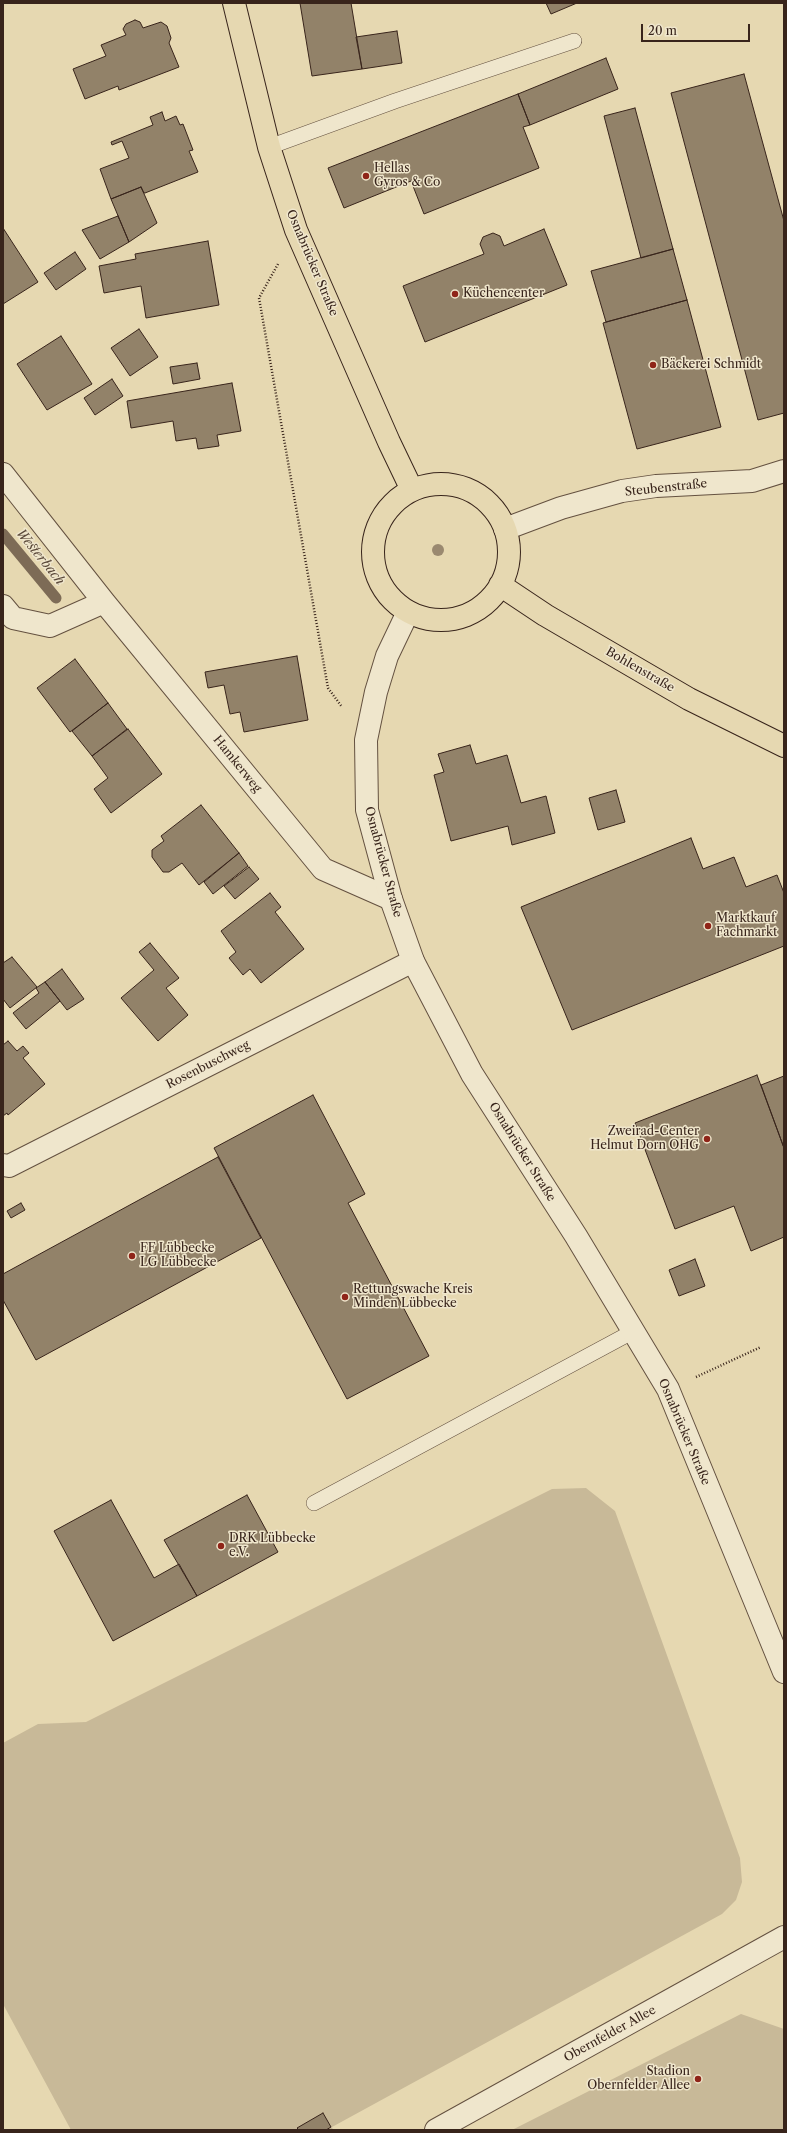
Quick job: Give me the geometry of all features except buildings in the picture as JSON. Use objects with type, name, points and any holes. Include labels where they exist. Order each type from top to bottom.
[{"type":"main road","name":"Osnabrücker Straße","points":[[234,3],[269,146],[296,230],[389,442],[412,490]]},
{"type":"main road","points":[[449,484],[467,490],[483,499],[496,513],[505,529],[508,548],[507,567],[500,585],[487,602],[469,614],[449,620],[442,620],[428,619],[408,612],[391,599],[379,581],[373,560],[373,553],[374,539],[381,519],[394,502],[412,490],[430,485],[449,484]]},
{"type":"main road","name":"Bohlenstraße","points":[[500,585],[689,699],[784,746]]},
{"type":"street","name":"Steubenstraße","points":[[505,529],[561,508],[622,491],[656,486],[752,481],[784,471]]},
{"type":"street","name":"Hamkerweg","points":[[3,474],[104,602],[323,869],[391,899]]},
{"type":"street","points":[[3,606],[13,618],[50,626],[104,602]]},
{"type":"street","name":"Osnabrücker Straße","points":[[408,612],[387,656],[376,692],[366,740],[367,810],[391,899],[413,961],[472,1074],[634,1331],[668,1389],[784,1672]]},
{"type":"street","name":"Rosenbuschweg","points":[[3,1164],[9,1166],[413,961]]},
{"type":"street","name":"Obernfelder Allee","points":[[436,2130],[784,1937]]},
{"type":"lane","points":[[269,146],[395,100],[574,41]]},
{"type":"lane","points":[[314,1503],[634,1331]]},
{"type":"path","points":[[296,230],[259,298],[328,688],[366,740]]},
{"type":"path","points":[[668,1389],[761,1347]]},
{"type":"shaded area","points":[[586,1488],[615,1511],[740,1858],[742,1882],[736,1900],[722,1914],[332,2127],[333,2130],[71,2130],[3,2004],[3,1743],[38,1724],[86,1722],[552,1489]]},
{"type":"shaded area","name":"Stadion Obernfelder Allee","points":[[741,2014],[784,2029],[784,2130],[512,2130]]},
{"type":"waterway","name":"Westerbach","points":[[3,534],[56,598]]},
{"type":"place","name":"Hellas Gyros & Co","points":[[366,176]]},
{"type":"place","name":"Küchencenter","points":[[455,294]]},
{"type":"place","name":"Bäckerei Schmidt","points":[[653,365]]},
{"type":"place","name":"Marktkauf Fachmarkt","points":[[708,926]]},
{"type":"place","name":"Zweirad-Center Helmut Dorn OHG","points":[[707,1139]]},
{"type":"place","name":"FF Lübbecke LG Lübbecke","points":[[132,1256]]},
{"type":"place","name":"Rettungswache Kreis Minden Lübbecke","points":[[345,1297]]},
{"type":"place","name":"DRK Lübbecke e.V.","points":[[221,1546]]},
{"type":"place","name":"Stadion Obernfelder Allee","points":[[698,2079]]}]
